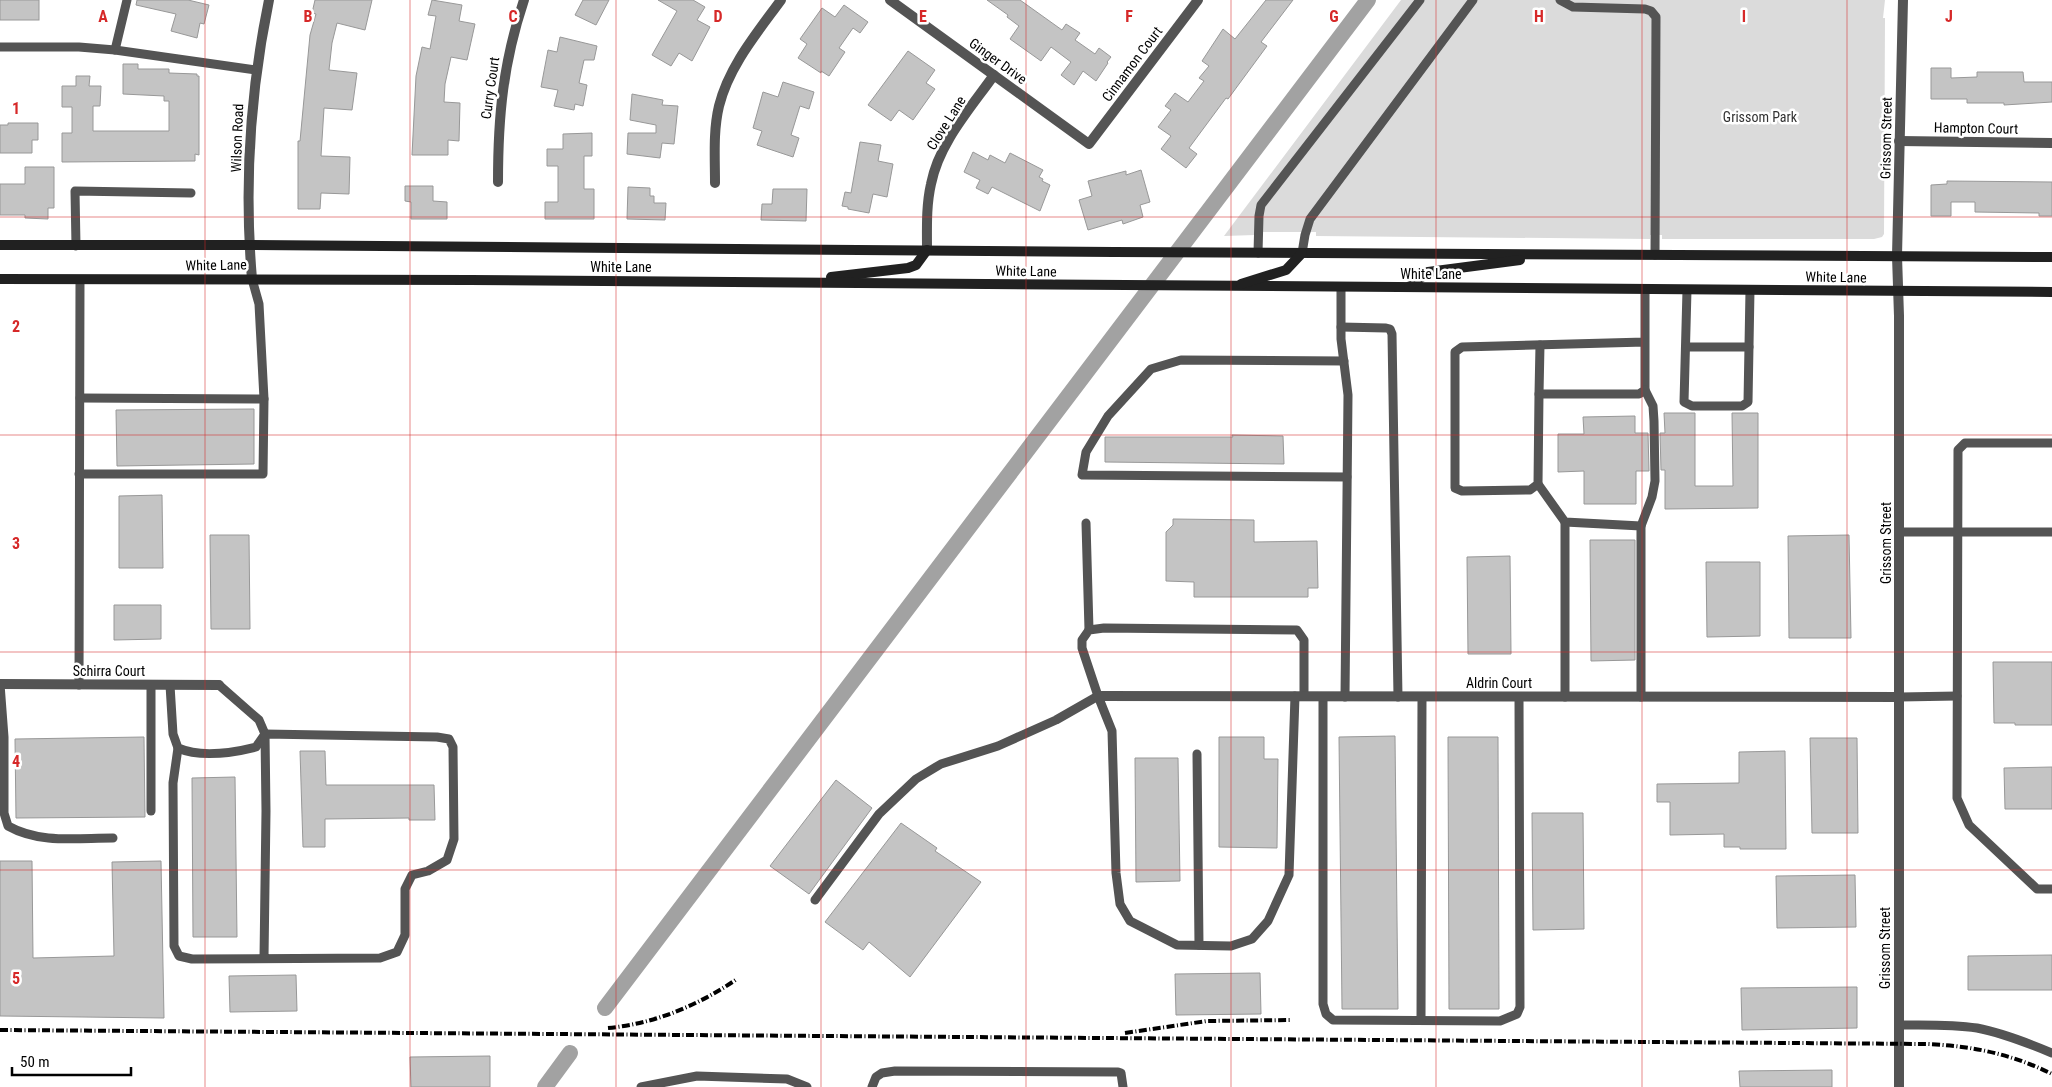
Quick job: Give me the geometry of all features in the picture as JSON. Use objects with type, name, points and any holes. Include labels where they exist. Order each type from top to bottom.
[{"type":"main road","name":"White Lane","points":[[0,246],[249,244],[1211,253],[2052,257]]},
{"type":"main road","points":[[785,282],[908,268],[916,264],[927,250]]},
{"type":"main road","points":[[1231,287],[1286,270],[1302,253]]},
{"type":"main road","points":[[1409,287],[1428,272],[1560,254]]},
{"type":"main road","name":"White Lane","points":[[0,278],[2052,292]]},
{"type":"street","name":"Wilson Road","points":[[252,279],[249,244],[249,150],[256,70],[269,0]]},
{"type":"street","name":"Curry Court","points":[[498,182],[500,104],[505,69],[515,26],[524,0]]},
{"type":"street","points":[[715,183],[716,131],[719,106],[727,82],[738,60],[781,0]]},
{"type":"street","name":"Ginger Drive","points":[[890,0],[1089,144]]},
{"type":"street","name":"Cinnamon Court","points":[[1089,144],[1198,0]]},
{"type":"street","name":"Grissom Street","points":[[1899,1087],[1900,697],[1899,291],[1897,256],[1903,0]]},
{"type":"street","name":"Clove Lane","points":[[927,250],[928,205],[931,183],[938,159],[947,141],[994,75]]},
{"type":"street","name":"Hampton Court","points":[[1900,141],[2052,143]]},
{"type":"street","name":"Schirra Court","points":[[0,684],[219,685]]},
{"type":"street","name":"Aldrin Court","points":[[1098,696],[1900,697]]},
{"type":"lane","points":[[115,50],[127,0]]},
{"type":"lane","points":[[1258,253],[1259,216],[1262,205],[1420,0]]},
{"type":"lane","points":[[1302,253],[1310,218],[1473,0]]},
{"type":"lane","points":[[1560,0],[1573,7],[1645,9],[1651,11],[1656,17],[1655,255]]},
{"type":"lane","points":[[0,47],[79,47],[115,50],[256,70]]},
{"type":"lane","points":[[76,246],[75,191],[191,192]]},
{"type":"lane","points":[[79,474],[262,474],[264,399],[259,304],[252,279]]},
{"type":"lane","points":[[78,685],[80,280]]},
{"type":"lane","points":[[1341,287],[1340,327],[1348,395],[1346,697]]},
{"type":"lane","points":[[1641,697],[1641,526],[1652,498],[1655,481],[1654,421],[1652,406],[1645,390],[1645,289]]},
{"type":"lane","points":[[1687,290],[1684,402],[1692,406],[1742,406],[1748,402],[1750,290]]},
{"type":"lane","points":[[1340,327],[1386,328],[1390,329],[1392,334],[1398,697]]},
{"type":"lane","points":[[1538,484],[1530,490],[1462,491],[1455,488],[1455,352],[1462,346],[1645,342]]},
{"type":"lane","points":[[1540,345],[1538,484],[1565,522],[1565,697]]},
{"type":"lane","points":[[1686,347],[1749,347]]},
{"type":"lane","points":[[1344,361],[1181,360],[1151,369],[1108,416],[1086,452],[1082,475],[1347,477]]},
{"type":"lane","points":[[1539,394],[1638,394],[1645,390]]},
{"type":"lane","points":[[80,398],[264,399]]},
{"type":"lane","points":[[2052,443],[1965,443],[1958,450],[1956,532],[1957,798],[1969,825],[2037,889],[2052,889]]},
{"type":"lane","points":[[1565,522],[1641,526]]},
{"type":"lane","points":[[1086,524],[1089,630],[1082,640],[1082,648],[1112,731],[1116,873],[1120,904],[1130,921],[1177,945],[1231,946],[1252,939],[1268,921],[1289,875],[1304,640],[1301,634],[1297,630],[1104,628],[1089,630]]},
{"type":"lane","points":[[1899,532],[2052,532]]},
{"type":"lane","points":[[0,684],[4,737],[4,813],[8,826],[24,835],[48,839],[113,838]]},
{"type":"lane","points":[[151,685],[151,811]]},
{"type":"lane","points":[[170,685],[173,734],[178,748],[173,783],[174,946],[179,956],[192,958],[380,958],[397,952],[405,935],[405,889],[412,875],[428,871],[447,860],[454,839],[454,747],[449,738],[265,734]]},
{"type":"lane","points":[[219,685],[259,720],[265,734],[264,958]]},
{"type":"lane","points":[[815,900],[879,814],[916,779],[941,764],[998,746],[1056,720],[1098,696]]},
{"type":"lane","points":[[1900,697],[1957,696]]},
{"type":"lane","points":[[1323,697],[1323,1004],[1326,1014],[1333,1020],[1500,1021],[1517,1014],[1520,1007],[1519,697]]},
{"type":"lane","points":[[1421,1020],[1422,697]]},
{"type":"lane","points":[[178,748],[190,753],[236,752],[256,748],[265,734]]},
{"type":"lane","points":[[1197,754],[1199,945]]},
{"type":"lane","points":[[1899,1024],[1943,1024],[1978,1028],[2016,1039],[2052,1053]]},
{"type":"lane","points":[[872,1087],[876,1077],[895,1071],[1118,1072],[1123,1077],[1123,1087]]},
{"type":"lane","points":[[641,1087],[697,1076],[727,1076],[787,1079],[807,1087]]},
{"type":"green space","name":"Grissom Park","points":[[1401,0],[1885,0],[1883,18],[1885,18],[1884,234],[1882,237],[1874,239],[1662,239],[1662,235],[1650,235],[1650,239],[1316,236],[1316,232],[1255,232],[1255,235],[1224,236]]},
{"type":"building","points":[[0,0],[39,0],[39,20],[0,20]]},
{"type":"building","points":[[137,0],[188,0],[209,5],[204,24],[200,23],[197,38],[171,31],[176,14],[136,5]]},
{"type":"building","points":[[315,0],[372,0],[365,30],[337,23],[332,43],[329,70],[357,73],[352,110],[324,108],[321,156],[350,157],[349,194],[321,193],[320,209],[298,209],[298,141],[300,141],[310,35],[316,14],[312,13]]},
{"type":"building","points":[[432,0],[462,5],[459,21],[475,24],[467,60],[451,57],[445,84],[444,102],[460,103],[459,141],[448,140],[448,155],[412,155],[416,76],[422,47],[430,49],[436,16],[428,15]]},
{"type":"building","points":[[583,0],[609,0],[596,25],[575,15]]},
{"type":"building","points":[[658,0],[693,0],[705,7],[697,20],[710,27],[692,61],[679,53],[671,66],[652,55],[677,11]]},
{"type":"building","points":[[987,0],[1020,0],[1062,30],[1066,24],[1080,33],[1075,40],[1095,54],[1099,48],[1111,57],[1096,81],[1083,71],[1074,85],[1061,75],[1071,62],[1051,47],[1041,61],[1010,39],[1019,26],[1007,17],[1008,15]]},
{"type":"building","points":[[1266,0],[1293,0],[1261,42],[1267,46],[1189,148],[1197,154],[1186,168],[1161,149],[1171,136],[1158,127],[1171,110],[1165,106],[1175,93],[1188,102],[1204,81],[1199,78],[1209,66],[1202,61],[1223,29],[1235,39]]},
{"type":"building","points":[[844,5],[868,22],[860,33],[853,28],[839,48],[845,52],[829,76],[798,58],[807,44],[800,39],[822,8],[835,17]]},
{"type":"building","points":[[560,37],[597,46],[594,60],[584,60],[579,83],[587,85],[583,106],[575,104],[574,110],[554,106],[558,90],[541,87],[548,50],[557,52]]},
{"type":"building","points":[[908,51],[935,70],[926,83],[935,89],[913,120],[899,110],[891,121],[868,105]]},
{"type":"building","points":[[123,64],[138,64],[138,69],[169,69],[169,73],[197,74],[199,76],[199,155],[195,154],[195,161],[62,162],[62,133],[72,133],[72,107],[62,107],[62,86],[76,86],[76,76],[90,76],[89,86],[101,86],[100,106],[93,106],[93,131],[169,131],[169,101],[164,101],[164,96],[123,94]]},
{"type":"building","points":[[1931,68],[1951,68],[1951,78],[1977,77],[1977,72],[2023,72],[2024,82],[2052,82],[2052,102],[2004,105],[2004,103],[1967,103],[1967,99],[1931,99]]},
{"type":"building","points":[[783,82],[814,92],[809,109],[800,106],[791,135],[799,138],[793,157],[757,145],[762,131],[753,128],[763,92],[778,97]]},
{"type":"building","points":[[632,94],[663,100],[662,105],[678,106],[674,144],[662,143],[660,158],[627,154],[628,133],[656,133],[656,125],[630,120]]},
{"type":"building","points":[[8,123],[38,123],[38,140],[32,140],[32,153],[0,153],[0,125],[8,125]]},
{"type":"building","points":[[592,133],[592,156],[584,156],[584,189],[594,189],[594,219],[545,219],[545,202],[558,202],[558,166],[547,166],[547,149],[563,149],[563,134]]},
{"type":"building","points":[[860,142],[881,145],[878,161],[893,164],[887,197],[873,194],[869,213],[842,206],[845,192],[851,193]]},
{"type":"building","points":[[973,152],[988,160],[990,155],[1005,163],[1010,153],[1043,170],[1039,177],[1050,185],[1040,211],[992,187],[988,194],[976,188],[980,180],[964,172]]},
{"type":"building","points":[[25,167],[54,167],[54,208],[48,208],[48,219],[25,218],[25,215],[0,215],[0,184],[25,184]]},
{"type":"building","points":[[1141,170],[1150,202],[1140,205],[1143,217],[1123,224],[1122,220],[1088,230],[1079,200],[1092,196],[1088,181],[1126,171],[1126,175]]},
{"type":"building","points":[[1947,181],[2052,182],[2052,216],[2039,216],[2039,213],[1975,212],[1975,202],[1951,202],[1951,216],[1931,216],[1931,185],[1947,184]]},
{"type":"building","points":[[405,186],[433,186],[433,201],[447,202],[447,219],[411,219],[411,202],[405,201]]},
{"type":"building","points":[[628,187],[650,188],[650,196],[654,196],[654,203],[666,203],[665,220],[627,219]]},
{"type":"building","points":[[773,189],[807,189],[806,221],[761,220],[762,204],[772,204]]},
{"type":"building","points":[[254,409],[254,464],[117,466],[116,410]]},
{"type":"building","points":[[1664,413],[1695,413],[1695,486],[1733,486],[1732,413],[1758,413],[1758,508],[1665,509],[1665,470],[1661,470],[1660,433],[1665,433]]},
{"type":"building","points":[[1635,416],[1635,433],[1648,433],[1649,471],[1636,471],[1636,504],[1584,504],[1584,471],[1558,472],[1558,434],[1584,434],[1583,417]]},
{"type":"building","points":[[1232,435],[1283,436],[1284,464],[1105,462],[1105,437],[1233,437]]},
{"type":"building","points":[[162,495],[163,568],[119,568],[119,496]]},
{"type":"building","points":[[1173,519],[1254,520],[1254,542],[1317,541],[1318,588],[1308,588],[1308,597],[1194,597],[1194,582],[1166,581],[1166,532],[1173,525]]},
{"type":"building","points":[[210,535],[249,535],[250,629],[211,629]]},
{"type":"building","points":[[1849,535],[1851,638],[1789,638],[1788,536]]},
{"type":"building","points":[[1590,540],[1635,540],[1635,660],[1591,661]]},
{"type":"building","points":[[1510,556],[1511,654],[1468,654],[1467,557]]},
{"type":"building","points":[[1706,562],[1760,562],[1760,636],[1707,637]]},
{"type":"building","points":[[114,605],[161,605],[161,639],[114,640]]},
{"type":"building","points":[[1993,662],[2052,662],[2052,725],[1994,723]]},
{"type":"building","points":[[1395,736],[1398,1009],[1342,1009],[1339,737]]},
{"type":"building","points":[[144,737],[145,817],[16,818],[15,739]]},
{"type":"building","points":[[1219,737],[1264,737],[1264,759],[1278,759],[1277,848],[1219,847]]},
{"type":"building","points":[[1448,737],[1498,737],[1499,1009],[1449,1009]]},
{"type":"building","points":[[1810,738],[1857,738],[1858,833],[1812,833]]},
{"type":"building","points":[[300,751],[325,751],[326,785],[434,785],[435,820],[409,820],[409,818],[325,819],[325,847],[303,847]]},
{"type":"building","points":[[1785,751],[1786,849],[1724,847],[1724,834],[1670,835],[1670,802],[1657,802],[1657,784],[1739,783],[1739,752]]},
{"type":"building","points":[[1135,758],[1178,758],[1180,881],[1136,882]]},
{"type":"building","points":[[2052,767],[2052,809],[2005,809],[2004,768]]},
{"type":"building","points":[[235,777],[237,937],[193,937],[192,778]]},
{"type":"building","points":[[836,780],[872,808],[809,894],[770,866]]},
{"type":"building","points":[[1532,813],[1583,813],[1584,929],[1533,930]]},
{"type":"building","points":[[901,823],[937,848],[935,851],[981,882],[910,977],[869,942],[863,950],[825,922]]},
{"type":"building","points":[[0,861],[32,861],[33,958],[114,956],[112,862],[161,861],[164,1018],[0,1016]]},
{"type":"building","points":[[1855,875],[1856,927],[1777,928],[1776,876]]},
{"type":"building","points":[[2052,955],[2052,990],[1968,990],[1968,956]]},
{"type":"building","points":[[1260,973],[1261,1014],[1176,1015],[1175,974]]},
{"type":"building","points":[[296,975],[297,1011],[230,1012],[229,976]]},
{"type":"building","points":[[1857,987],[1857,1028],[1742,1030],[1741,988]]},
{"type":"building","points":[[490,1056],[490,1087],[411,1087],[410,1057]]},
{"type":"building","points":[[1832,1070],[1832,1087],[1740,1087],[1739,1071]]},
{"type":"waterway","points":[[605,1008],[1368,0]]},
{"type":"waterway","points":[[545,1087],[570,1053]]},
{"type":"railway","points":[[608,1028],[625,1026],[676,1012],[707,997],[737,979]]},
{"type":"railway","points":[[1125,1033],[1207,1021],[1291,1020]]},
{"type":"railway","points":[[0,1030],[1928,1044],[1991,1052],[2022,1061],[2052,1074]]}]
